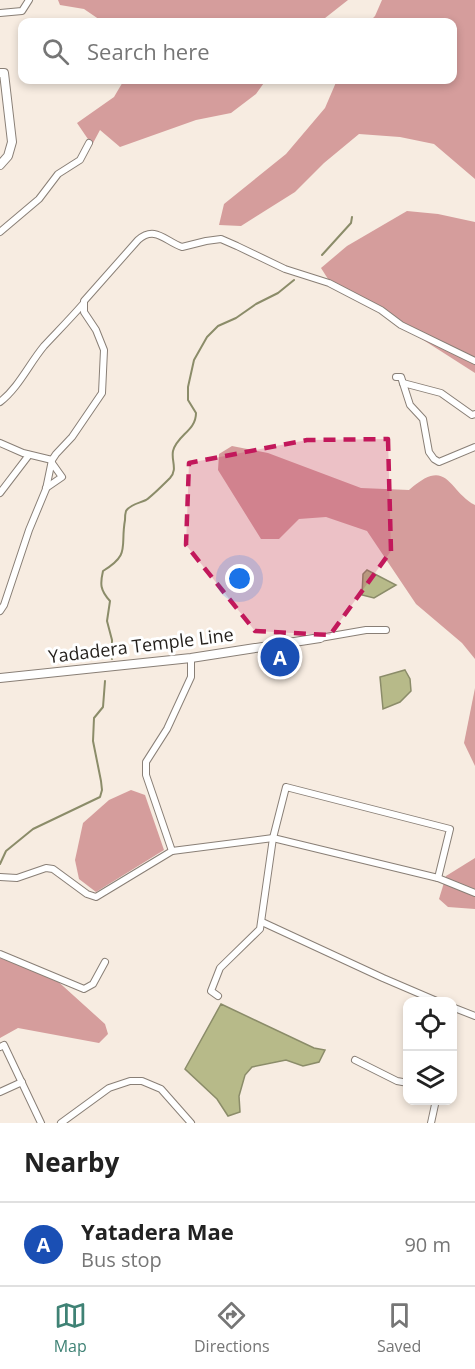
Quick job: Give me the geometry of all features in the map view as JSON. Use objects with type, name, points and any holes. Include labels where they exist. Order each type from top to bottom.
[{"type":"main road","points":[[0,73],[4,73],[12,142],[8,156],[0,165]]},
{"type":"main road","name":"Yadadera Temple Line","points":[[0,678],[191,658],[320,638]]},
{"type":"street","points":[[0,13],[22,11],[30,0]]},
{"type":"street","points":[[0,232],[39,199],[58,174],[80,160],[89,143]]},
{"type":"street","points":[[0,402],[21,379],[46,344],[63,328],[138,240],[147,234],[157,233],[182,247],[221,239],[285,269],[329,283],[381,309],[401,325],[475,362]]},
{"type":"street","points":[[0,611],[46,489],[52,462],[102,393],[104,350],[96,330],[84,312],[84,303]]},
{"type":"street","points":[[396,377],[401,377],[410,405],[423,419],[429,452],[434,459],[440,462],[475,447]]},
{"type":"street","points":[[403,383],[441,393],[472,415],[475,414]]},
{"type":"street","points":[[0,443],[52,462],[62,477],[46,489]]},
{"type":"street","points":[[0,493],[29,455]]},
{"type":"street","points":[[320,638],[366,630],[386,630]]},
{"type":"street","points":[[172,851],[146,775],[146,762],[167,729],[191,677],[191,658]]},
{"type":"street","points":[[218,996],[211,991],[220,968],[260,929],[273,838],[286,787],[450,829],[438,878]]},
{"type":"street","points":[[0,878],[17,878],[46,868],[53,869],[87,894],[96,897],[172,851],[273,838],[438,878],[475,893]]},
{"type":"street","points":[[262,922],[427,997]]},
{"type":"street","points":[[0,954],[84,989],[93,984],[105,962]]},
{"type":"street","points":[[457,1009],[475,1016]]},
{"type":"street","points":[[0,1047],[4,1045],[41,1123]]},
{"type":"street","points":[[355,1060],[403,1082]]},
{"type":"street","points":[[62,1123],[102,1092],[130,1081],[142,1081],[161,1089],[191,1123]]},
{"type":"street","points":[[0,1092],[22,1082]]},
{"type":"street","points":[[431,1123],[435,1105]]},
{"type":"highlighted area","points":[[388,439],[391,551],[330,635],[255,631],[186,545],[189,463],[307,440]]},
{"type":"shaded area","points":[[58,0],[348,0],[325,18],[97,18],[84,9],[60,5]]},
{"type":"shaded area","points":[[382,0],[475,0],[475,179],[434,144],[400,137],[359,134],[324,163],[295,192],[241,226],[219,225],[224,204],[286,154],[325,108],[335,84],[457,84],[457,18],[373,18]]},
{"type":"shaded area","points":[[122,84],[263,84],[256,94],[231,113],[196,120],[120,147],[100,130],[92,145],[77,123],[114,97]]},
{"type":"shaded area","points":[[407,211],[438,214],[475,222],[475,373],[328,279],[321,268],[347,246]]},
{"type":"shaded area","points":[[232,446],[268,453],[361,488],[409,490],[432,476],[446,479],[475,505],[475,659],[462,643],[416,604],[367,531],[326,517],[299,519],[279,539],[261,539],[218,470],[219,454]]},
{"type":"shaded area","points":[[367,570],[396,585],[374,598],[362,595],[363,574]]},
{"type":"shaded area","points":[[405,670],[410,679],[411,691],[400,702],[383,709],[380,677]]},
{"type":"shaded area","points":[[475,688],[475,766],[464,743]]},
{"type":"shaded area","points":[[131,790],[145,795],[164,850],[96,892],[79,879],[75,860],[83,823],[109,800]]},
{"type":"shaded area","points":[[475,858],[475,909],[448,907],[439,899],[446,876]]},
{"type":"shaded area","points":[[0,958],[53,977],[105,1024],[108,1034],[99,1043],[18,1028],[0,1038]]},
{"type":"shaded area","points":[[221,1004],[314,1048],[325,1050],[319,1062],[303,1066],[286,1060],[252,1067],[245,1075],[239,1096],[240,1112],[228,1116],[217,1099],[185,1069]]},
{"type":"waterway","points":[[322,255],[351,223],[352,217]]},
{"type":"waterway","points":[[112,659],[112,640],[107,621],[110,601],[102,587],[103,571],[121,555],[126,511],[149,498],[172,475],[175,446],[190,429],[195,419],[196,413],[188,400],[188,387],[194,360],[207,337],[218,326],[278,293],[294,280]]},
{"type":"waterway","points":[[0,864],[6,851],[33,829],[100,797],[101,781],[93,741],[94,718],[103,707],[105,681]]},
{"type":"place","name":"Yatadera Mae","points":[[280,657]]}]
